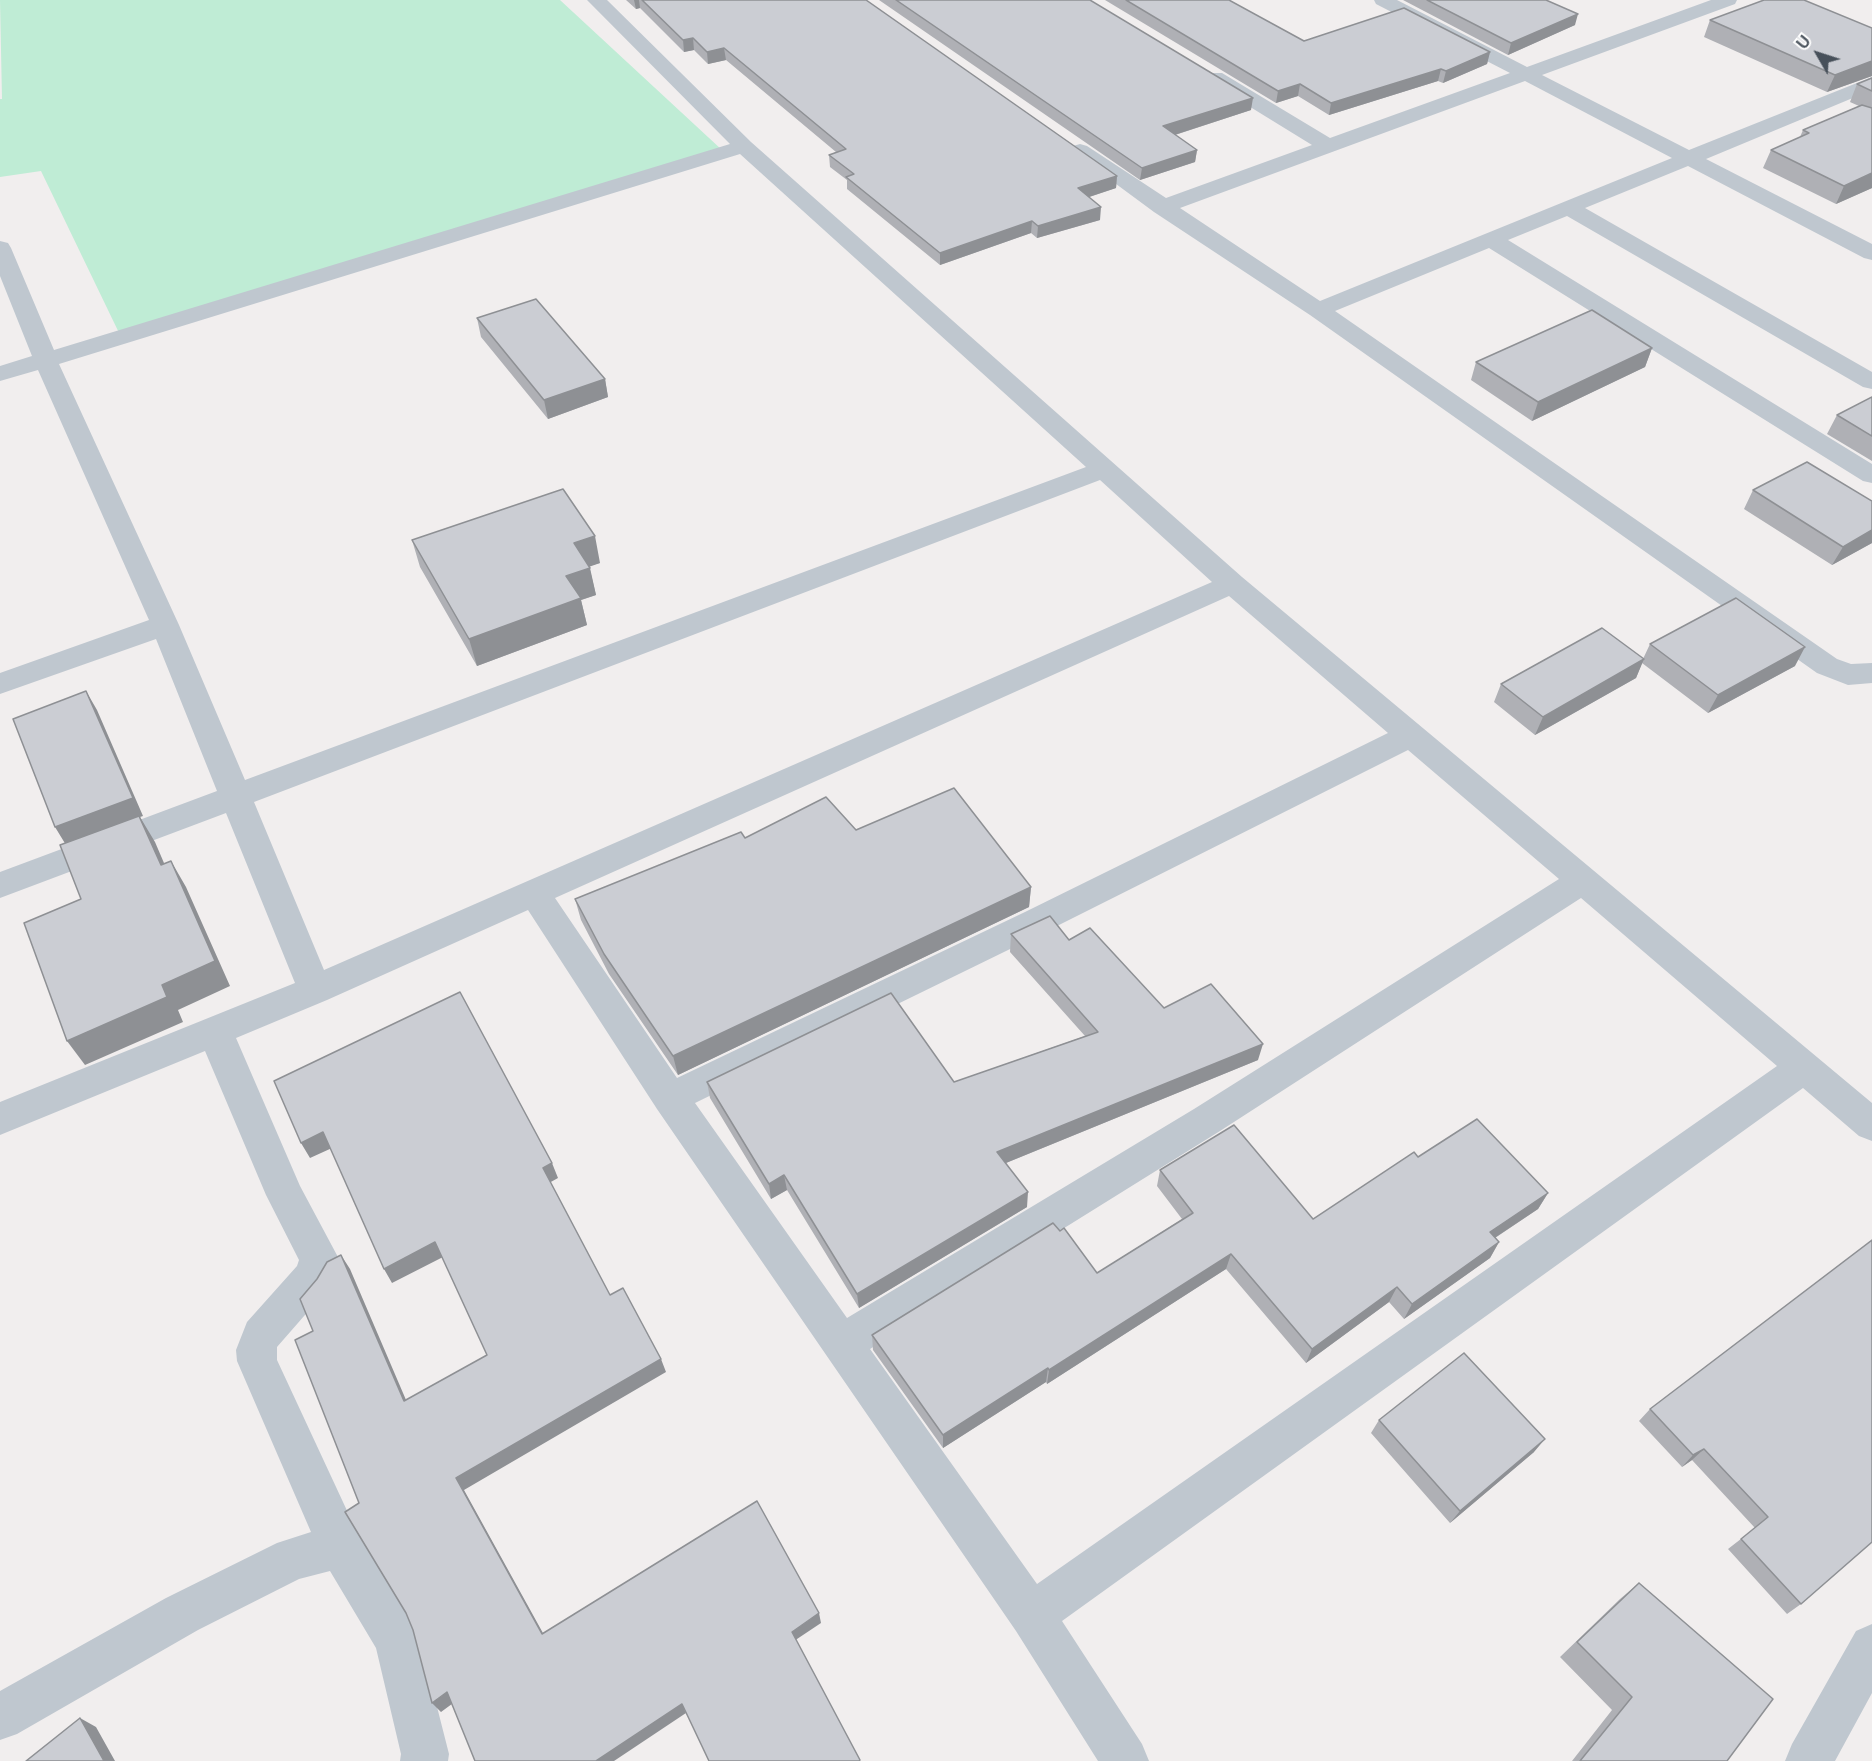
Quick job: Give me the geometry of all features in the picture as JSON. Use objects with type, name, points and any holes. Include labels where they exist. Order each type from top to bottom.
[{"type":"street","points":[[596,0],[744,146],[1232,584],[1872,1125]]},
{"type":"street","points":[[1383,0],[1872,253]]},
{"type":"street","points":[[1162,207],[1728,0]]},
{"type":"street","points":[[1198,67],[1328,146]]},
{"type":"street","points":[[1318,310],[1872,83]]},
{"type":"street","points":[[1828,102],[1855,114]]},
{"type":"street","points":[[1066,140],[1162,207],[1318,310],[1827,666],[1848,675],[1872,673]]},
{"type":"street","points":[[0,374],[744,146]]},
{"type":"street","points":[[1567,207],[1872,382]]},
{"type":"street","points":[[1490,239],[1872,475]]},
{"type":"street","points":[[0,248],[46,361],[165,625],[237,795],[315,990]]},
{"type":"street","points":[[0,885],[1105,469]]},
{"type":"street","points":[[0,1119],[315,990],[1232,584]]},
{"type":"street","points":[[0,684],[165,625]]},
{"type":"street","points":[[670,1098],[1037,921],[1411,735]]},
{"type":"street","points":[[842,1344],[1207,1120],[1582,881]]},
{"type":"street","points":[[534,893],[670,1098],[1032,1615],[1125,1761]]},
{"type":"street","points":[[215,1031],[285,1195],[319,1259],[312,1279],[261,1336],[256,1350],[257,1361],[340,1546],[397,1640],[425,1754],[424,1761]]},
{"type":"street","points":[[1032,1615],[1804,1067]]},
{"type":"street","points":[[0,1718],[182,1614],[293,1559],[340,1546]]},
{"type":"street","points":[[1809,1761],[1872,1647]]},
{"type":"green space","points":[[0,0],[560,0],[722,150],[121,337],[41,171],[0,177],[0,99],[2,99]]},
{"type":"building","points":[[642,0],[866,0],[1117,176],[1078,188],[1101,207],[1038,226],[1032,221],[940,253],[846,177],[854,174],[829,155],[846,149],[724,48],[707,52],[693,38],[683,40]]},
{"type":"building","points":[[896,0],[1090,0],[1253,98],[1163,126],[1197,150],[1142,168]]},
{"type":"building","points":[[1126,0],[1229,0],[1304,41],[1404,8],[1490,52],[1446,71],[1441,69],[1331,103],[1300,84],[1278,91]]},
{"type":"building","points":[[1427,0],[1546,0],[1578,14],[1511,43]]},
{"type":"building","points":[[1764,0],[1804,0],[1872,28],[1872,61],[1835,75],[1710,20]]},
{"type":"building","points":[[1872,78],[1872,91],[1857,84]]},
{"type":"building","points":[[1862,105],[1872,108],[1872,173],[1844,186],[1771,150],[1809,133],[1803,130]]},
{"type":"building","points":[[536,299],[605,379],[544,400],[477,318]]},
{"type":"building","points":[[1592,310],[1652,348],[1538,402],[1476,362]]},
{"type":"building","points":[[1872,397],[1872,436],[1837,415]]},
{"type":"building","points":[[1807,462],[1872,501],[1872,530],[1843,547],[1753,490]]},
{"type":"building","points":[[563,489],[595,536],[574,543],[590,568],[566,576],[581,598],[469,639],[412,540]]},
{"type":"building","points":[[1736,598],[1805,647],[1718,695],[1650,644]]},
{"type":"building","points":[[1602,628],[1644,659],[1543,717],[1501,684]]},
{"type":"building","points":[[86,691],[133,798],[55,827],[13,719]]},
{"type":"building","points":[[954,788],[1031,887],[673,1056],[604,954],[575,899],[741,832],[745,838],[826,797],[856,830]]},
{"type":"building","points":[[139,816],[161,865],[171,861],[215,961],[162,985],[167,997],[67,1041],[24,923],[81,899],[60,845]]},
{"type":"building","points":[[1050,916],[1069,940],[1090,928],[1164,1008],[1211,984],[1263,1044],[997,1152],[1028,1192],[857,1294],[784,1175],[769,1184],[707,1082],[891,993],[954,1082],[1098,1032],[1011,934]]},
{"type":"building","points":[[460,992],[552,1163],[543,1168],[610,1295],[623,1288],[661,1359],[456,1478],[542,1634],[757,1501],[819,1613],[792,1632],[859,1761],[709,1761],[682,1704],[596,1761],[475,1761],[447,1692],[432,1703],[413,1630],[406,1613],[345,1512],[359,1503],[295,1340],[313,1331],[300,1299],[317,1279],[327,1262],[341,1255],[404,1401],[487,1355],[435,1242],[384,1269],[323,1132],[301,1143],[274,1081]]},
{"type":"building","points":[[1477,1119],[1548,1193],[1490,1232],[1499,1242],[1412,1304],[1397,1287],[1312,1349],[1231,1254],[943,1435],[872,1335],[1053,1223],[1060,1231],[1064,1228],[1097,1273],[1193,1213],[1160,1170],[1234,1125],[1313,1219],[1414,1152],[1418,1157]]},
{"type":"building","points":[[1872,1240],[1872,1542],[1801,1604],[1741,1539],[1768,1517],[1704,1449],[1693,1455],[1650,1409]]},
{"type":"building","points":[[1464,1353],[1545,1439],[1460,1511],[1379,1420]]},
{"type":"building","points":[[1639,1583],[1773,1699],[1727,1761],[1580,1761],[1632,1697],[1577,1642]]},
{"type":"building","points":[[80,1718],[104,1761],[26,1761]]}]
